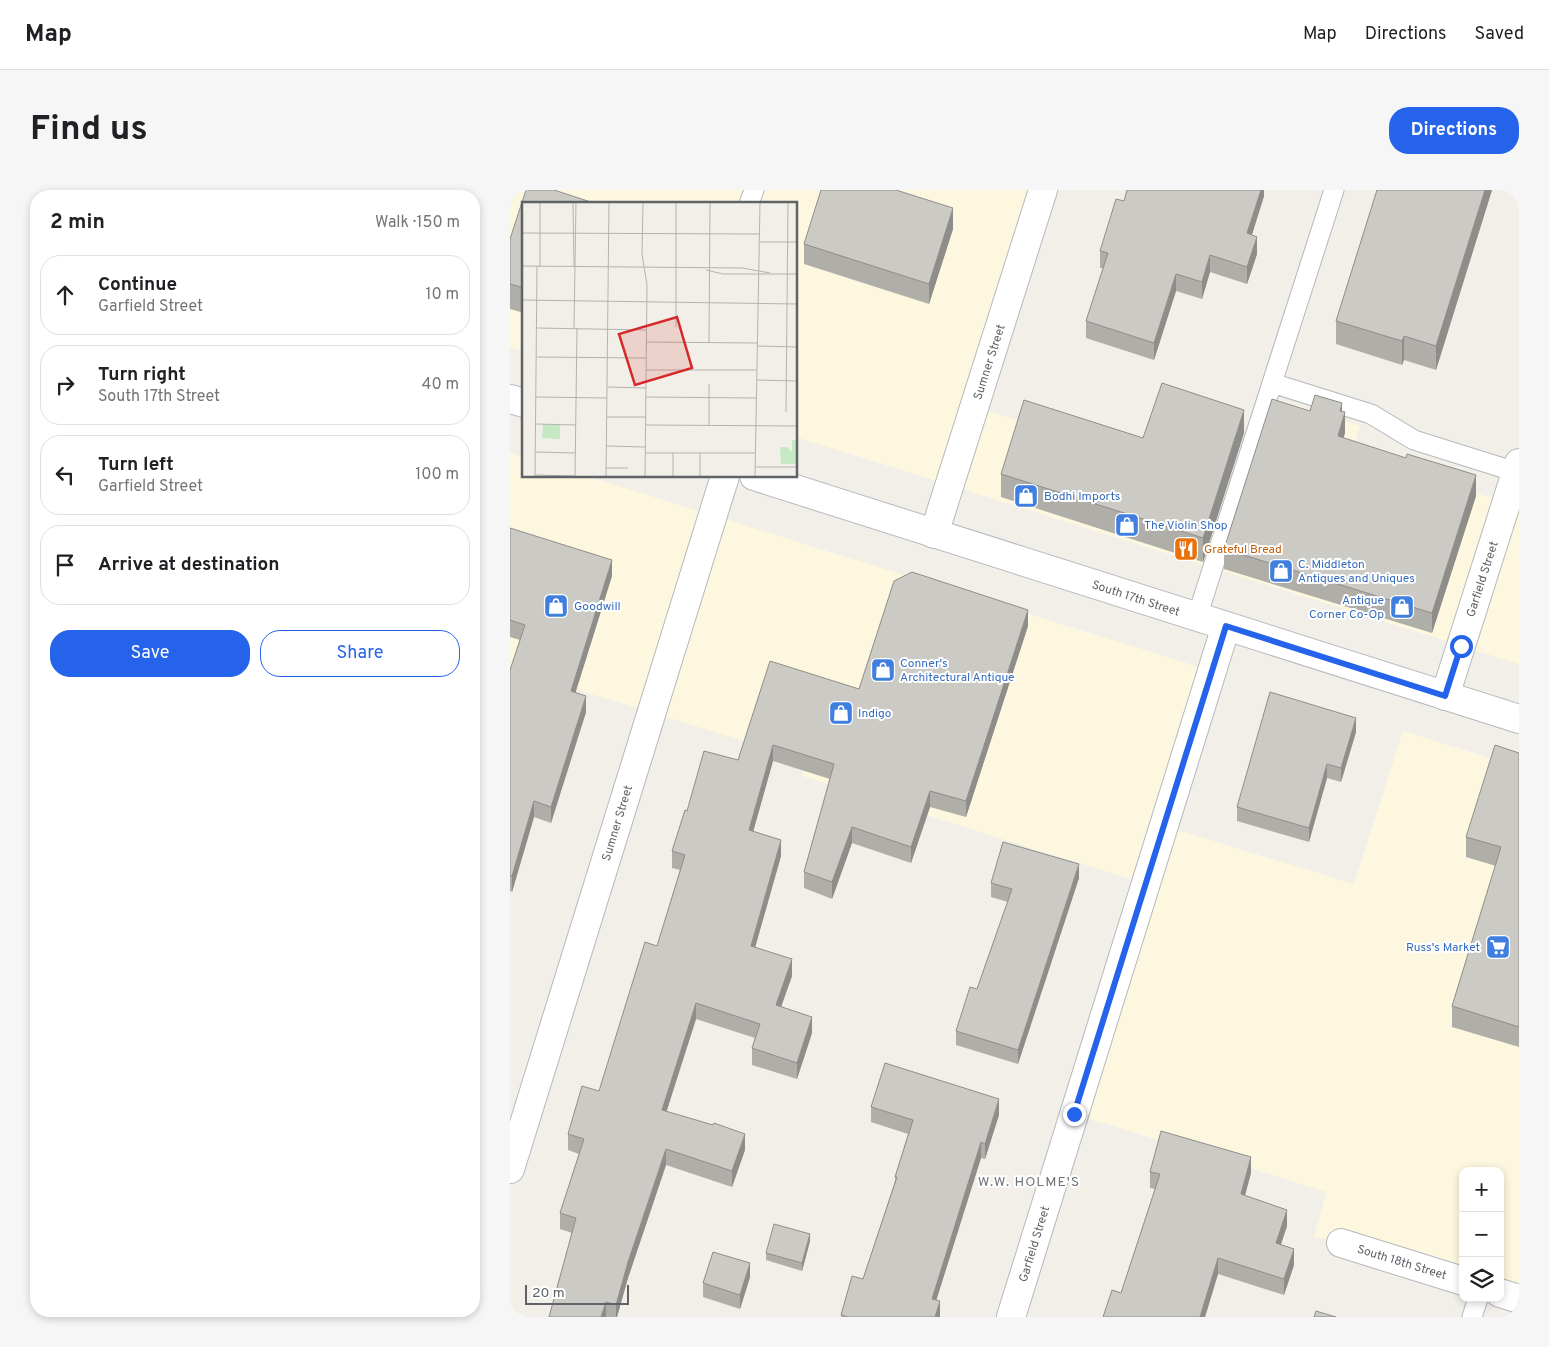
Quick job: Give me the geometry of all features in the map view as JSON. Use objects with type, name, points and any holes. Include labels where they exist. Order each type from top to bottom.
[{"type":"street","name":"Sumner Street","points":[[934,534],[1043,190]]},
{"type":"street","name":"Garfield Street","points":[[1445,696],[1518,467]]},
{"type":"street","name":"Sumner Street","points":[[510,1169],[724,478]]},
{"type":"street","name":"South 17th Street","points":[[760,478],[1519,719]]},
{"type":"street","name":"Garfield Street","points":[[1011,1317],[1226,626]]},
{"type":"street","name":"South 18th Street","points":[[1340,1243],[1459,1280]]},
{"type":"street","points":[[1504,1294],[1519,1299]]},
{"type":"lane","points":[[750,202],[754,190]]},
{"type":"lane","points":[[1197,617],[1334,190]]},
{"type":"lane","points":[[1272,383],[1371,414],[1414,440],[1518,467]]},
{"type":"lane","points":[[1472,1317],[1477,1302]]},
{"type":"shaded area","points":[[510,190],[1043,190],[975,407],[1239,487],[1268,396],[1360,426],[1351,455],[1506,502],[1519,463],[1519,664],[798,438],[798,202],[522,202],[522,351],[510,347]]},
{"type":"shaded area","points":[[510,453],[522,456],[522,478],[592,478],[1212,671],[1164,826],[1354,884],[1403,731],[1519,767],[1519,1299],[1504,1294],[1504,1167],[1459,1167],[1459,1280],[1314,1236],[1327,1192],[1074,1114],[1146,884],[802,776],[805,761],[652,712],[510,670]]},
{"type":"building","points":[[526,190],[554,190],[591,202],[522,202]]},
{"type":"building","points":[[821,190],[896,190],[953,208],[929,284],[804,244]]},
{"type":"building","points":[[1127,190],[1261,190],[1247,233],[1257,237],[1247,267],[1210,255],[1202,282],[1176,274],[1154,343],[1086,321],[1108,253],[1100,251],[1116,199],[1124,201]]},
{"type":"building","points":[[1377,190],[1485,190],[1436,346],[1404,336],[1402,341],[1336,321]]},
{"type":"building","points":[[522,202],[522,287],[510,284],[510,239]]},
{"type":"building","points":[[1162,383],[1244,410],[1203,538],[1001,474],[1024,400],[1143,438]]},
{"type":"building","points":[[1315,395],[1342,403],[1340,411],[1345,412],[1338,436],[1406,458],[1407,454],[1476,475],[1432,613],[1224,549],[1272,399],[1310,411]]},
{"type":"building","points":[[510,528],[612,560],[571,691],[586,696],[551,807],[534,801],[512,876],[510,875],[510,670],[525,625],[510,620]]},
{"type":"building","points":[[912,572],[1028,610],[966,801],[930,791],[911,847],[852,827],[832,882],[804,872],[834,764],[773,745],[749,830],[781,840],[751,946],[792,959],[776,1005],[812,1017],[797,1063],[752,1048],[760,1024],[696,1003],[662,1110],[713,1125],[714,1123],[745,1134],[732,1171],[666,1149],[628,1262],[616,1305],[606,1302],[601,1317],[549,1317],[576,1218],[560,1213],[584,1139],[568,1134],[582,1086],[599,1091],[645,942],[657,946],[685,855],[672,851],[685,810],[687,811],[704,751],[738,760],[770,661],[859,689],[894,581]]},
{"type":"building","points":[[1270,692],[1356,718],[1341,768],[1327,764],[1309,828],[1237,807]]},
{"type":"building","name":"Russ's Market","points":[[1495,745],[1519,753],[1519,1027],[1452,1006],[1501,847],[1466,837]]},
{"type":"building","points":[[1003,842],[1079,864],[1018,1050],[956,1031],[970,987],[977,989],[1012,889],[991,883]]},
{"type":"building","points":[[885,1063],[999,1099],[985,1144],[981,1142],[932,1299],[940,1301],[935,1317],[848,1317],[841,1315],[852,1276],[863,1279],[897,1177],[895,1177],[913,1120],[871,1107]]},
{"type":"building","points":[[1161,1131],[1251,1157],[1241,1194],[1287,1210],[1276,1243],[1294,1249],[1284,1279],[1218,1258],[1200,1317],[1103,1317],[1112,1290],[1121,1293],[1160,1174],[1150,1172]]},
{"type":"building","points":[[774,1224],[810,1234],[802,1263],[766,1253]]},
{"type":"building","points":[[713,1252],[750,1263],[740,1295],[703,1283]]},
{"type":"building","points":[[1316,1311],[1336,1317],[1314,1317]]},
{"type":"place","name":"Bodhi Imports","points":[[1026,496]]},
{"type":"place","name":"The Violin Shop","points":[[1127,525]]},
{"type":"place","name":"Grateful Bread","points":[[1186,549]]},
{"type":"place","name":"C. Middleton Antiques and Uniques","points":[[1281,571]]},
{"type":"place","name":"Goodwill","points":[[556,606]]},
{"type":"place","name":"Antique Corner Co-Op","points":[[1402,607]]},
{"type":"place","name":"Conner's Architectural Antique","points":[[883,670]]},
{"type":"place","name":"Indigo","points":[[841,713]]},
{"type":"place","name":"Russ's Market","points":[[1498,947]]},
{"type":"district","name":"W.W. HOLME'S","points":[[1029,1181]]},
{"type":"route","points":[[1074,1114],[1226,626],[1445,696],[1461,646]]}]
